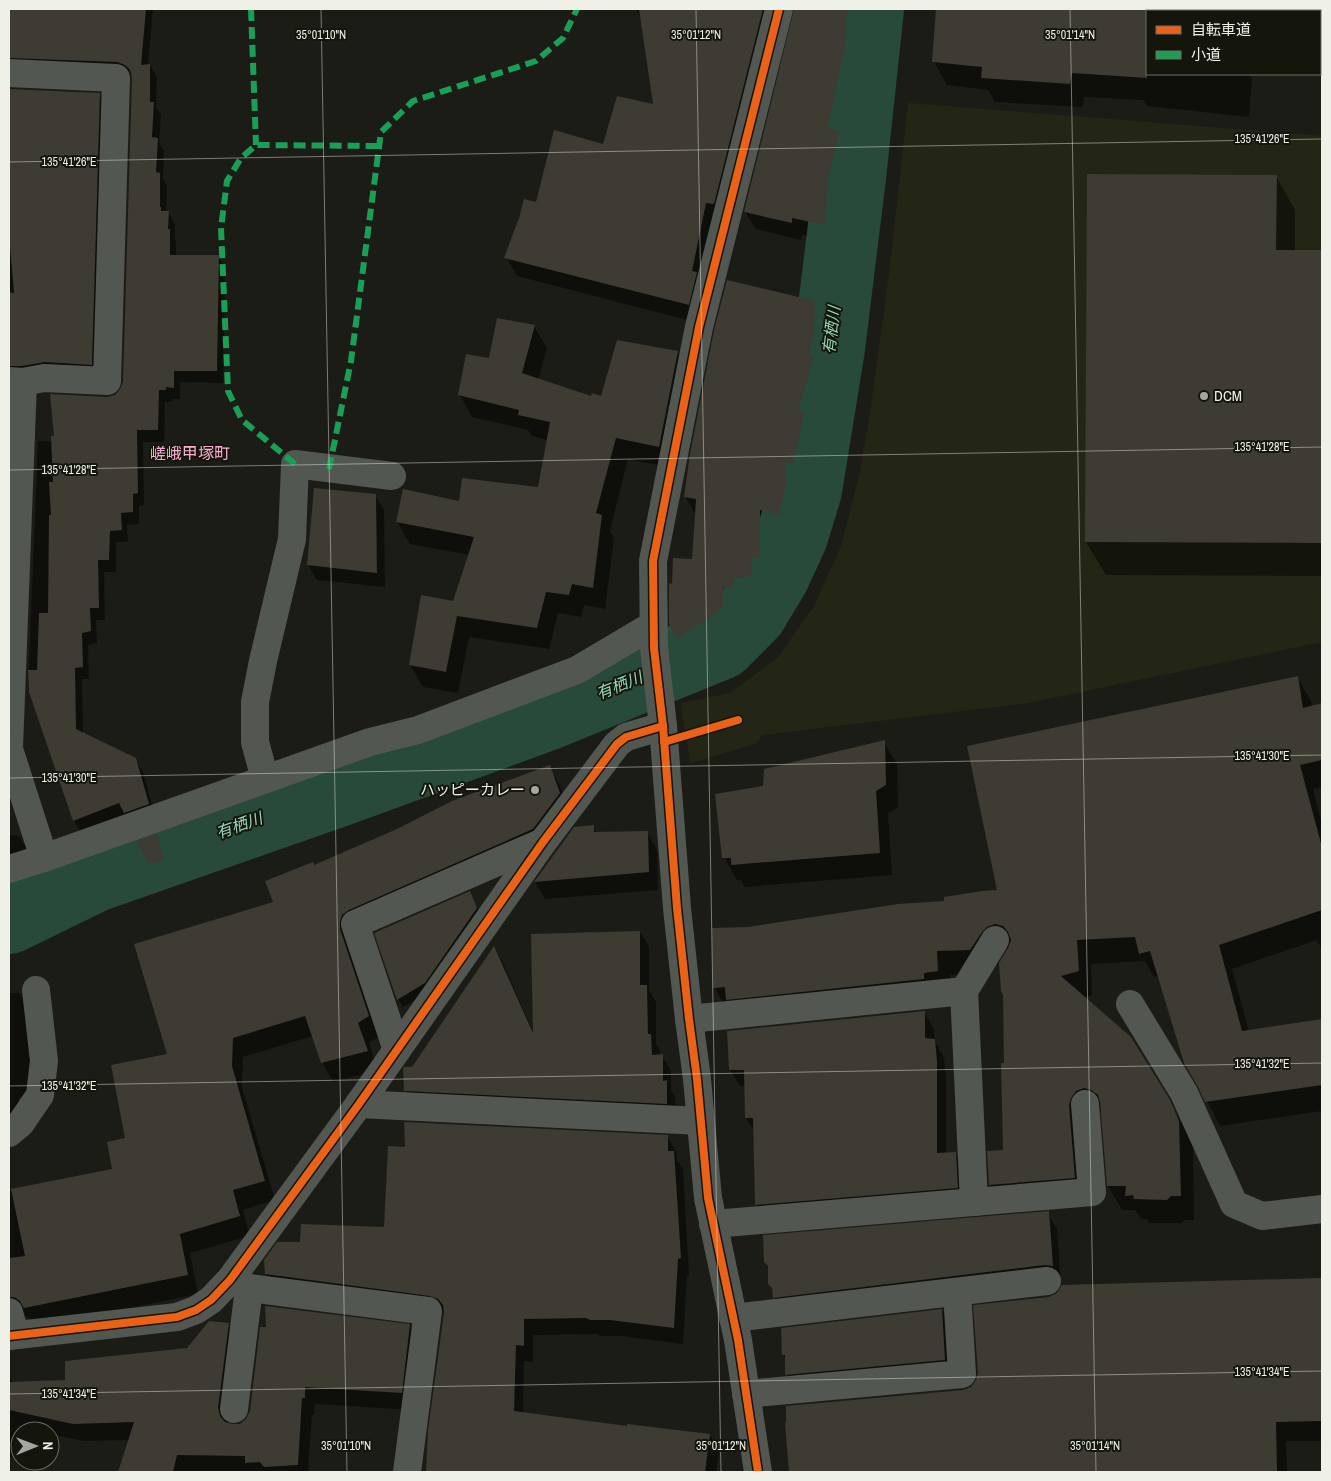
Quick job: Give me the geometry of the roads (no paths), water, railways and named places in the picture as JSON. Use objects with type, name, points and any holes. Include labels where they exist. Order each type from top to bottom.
[{"type":"street","points":[[758,1472],[738,1340],[708,1198],[697,1079],[677,908],[654,636],[653,561],[697,336],[779,9]]},
{"type":"street","points":[[9,73],[116,78],[108,381],[44,378],[16,382],[9,748],[44,858]]},
{"type":"street","points":[[265,779],[255,742],[255,702],[292,538],[295,464],[392,476]]},
{"type":"street","points":[[9,869],[370,742],[418,730],[577,670],[654,636]]},
{"type":"street","points":[[11,1327],[177,1318],[196,1310],[240,1284],[359,1104],[543,842],[617,744],[661,716]]},
{"type":"street","points":[[397,1050],[355,924],[543,842]]},
{"type":"street","points":[[974,1202],[964,991],[995,940]]},
{"type":"street","points":[[9,1132],[21,1123],[40,1095],[44,1061],[36,990]]},
{"type":"street","points":[[689,1019],[964,991]]},
{"type":"street","points":[[1130,1004],[1184,1093],[1234,1204],[1262,1216],[1322,1209]]},
{"type":"street","points":[[359,1104],[701,1121]]},
{"type":"street","points":[[713,1224],[1092,1192],[1086,1104]]},
{"type":"street","points":[[733,1318],[1047,1281]]},
{"type":"street","points":[[234,1409],[240,1284]]},
{"type":"street","points":[[240,1284],[428,1311],[407,1472]]},
{"type":"street","points":[[746,1394],[962,1374],[957,1292]]},
{"type":"waterway","name":"有栖川","points":[[9,918],[95,876],[338,791],[546,715],[720,644],[751,613],[774,575],[792,536],[806,490],[829,348],[868,9]]},
{"type":"place","name":"DCM","points":[[1204,396]]},
{"type":"place","name":"ハッピーカレー","points":[[535,790]]},
{"type":"district","name":"嵯峨甲塚町","points":[[190,453]]}]
